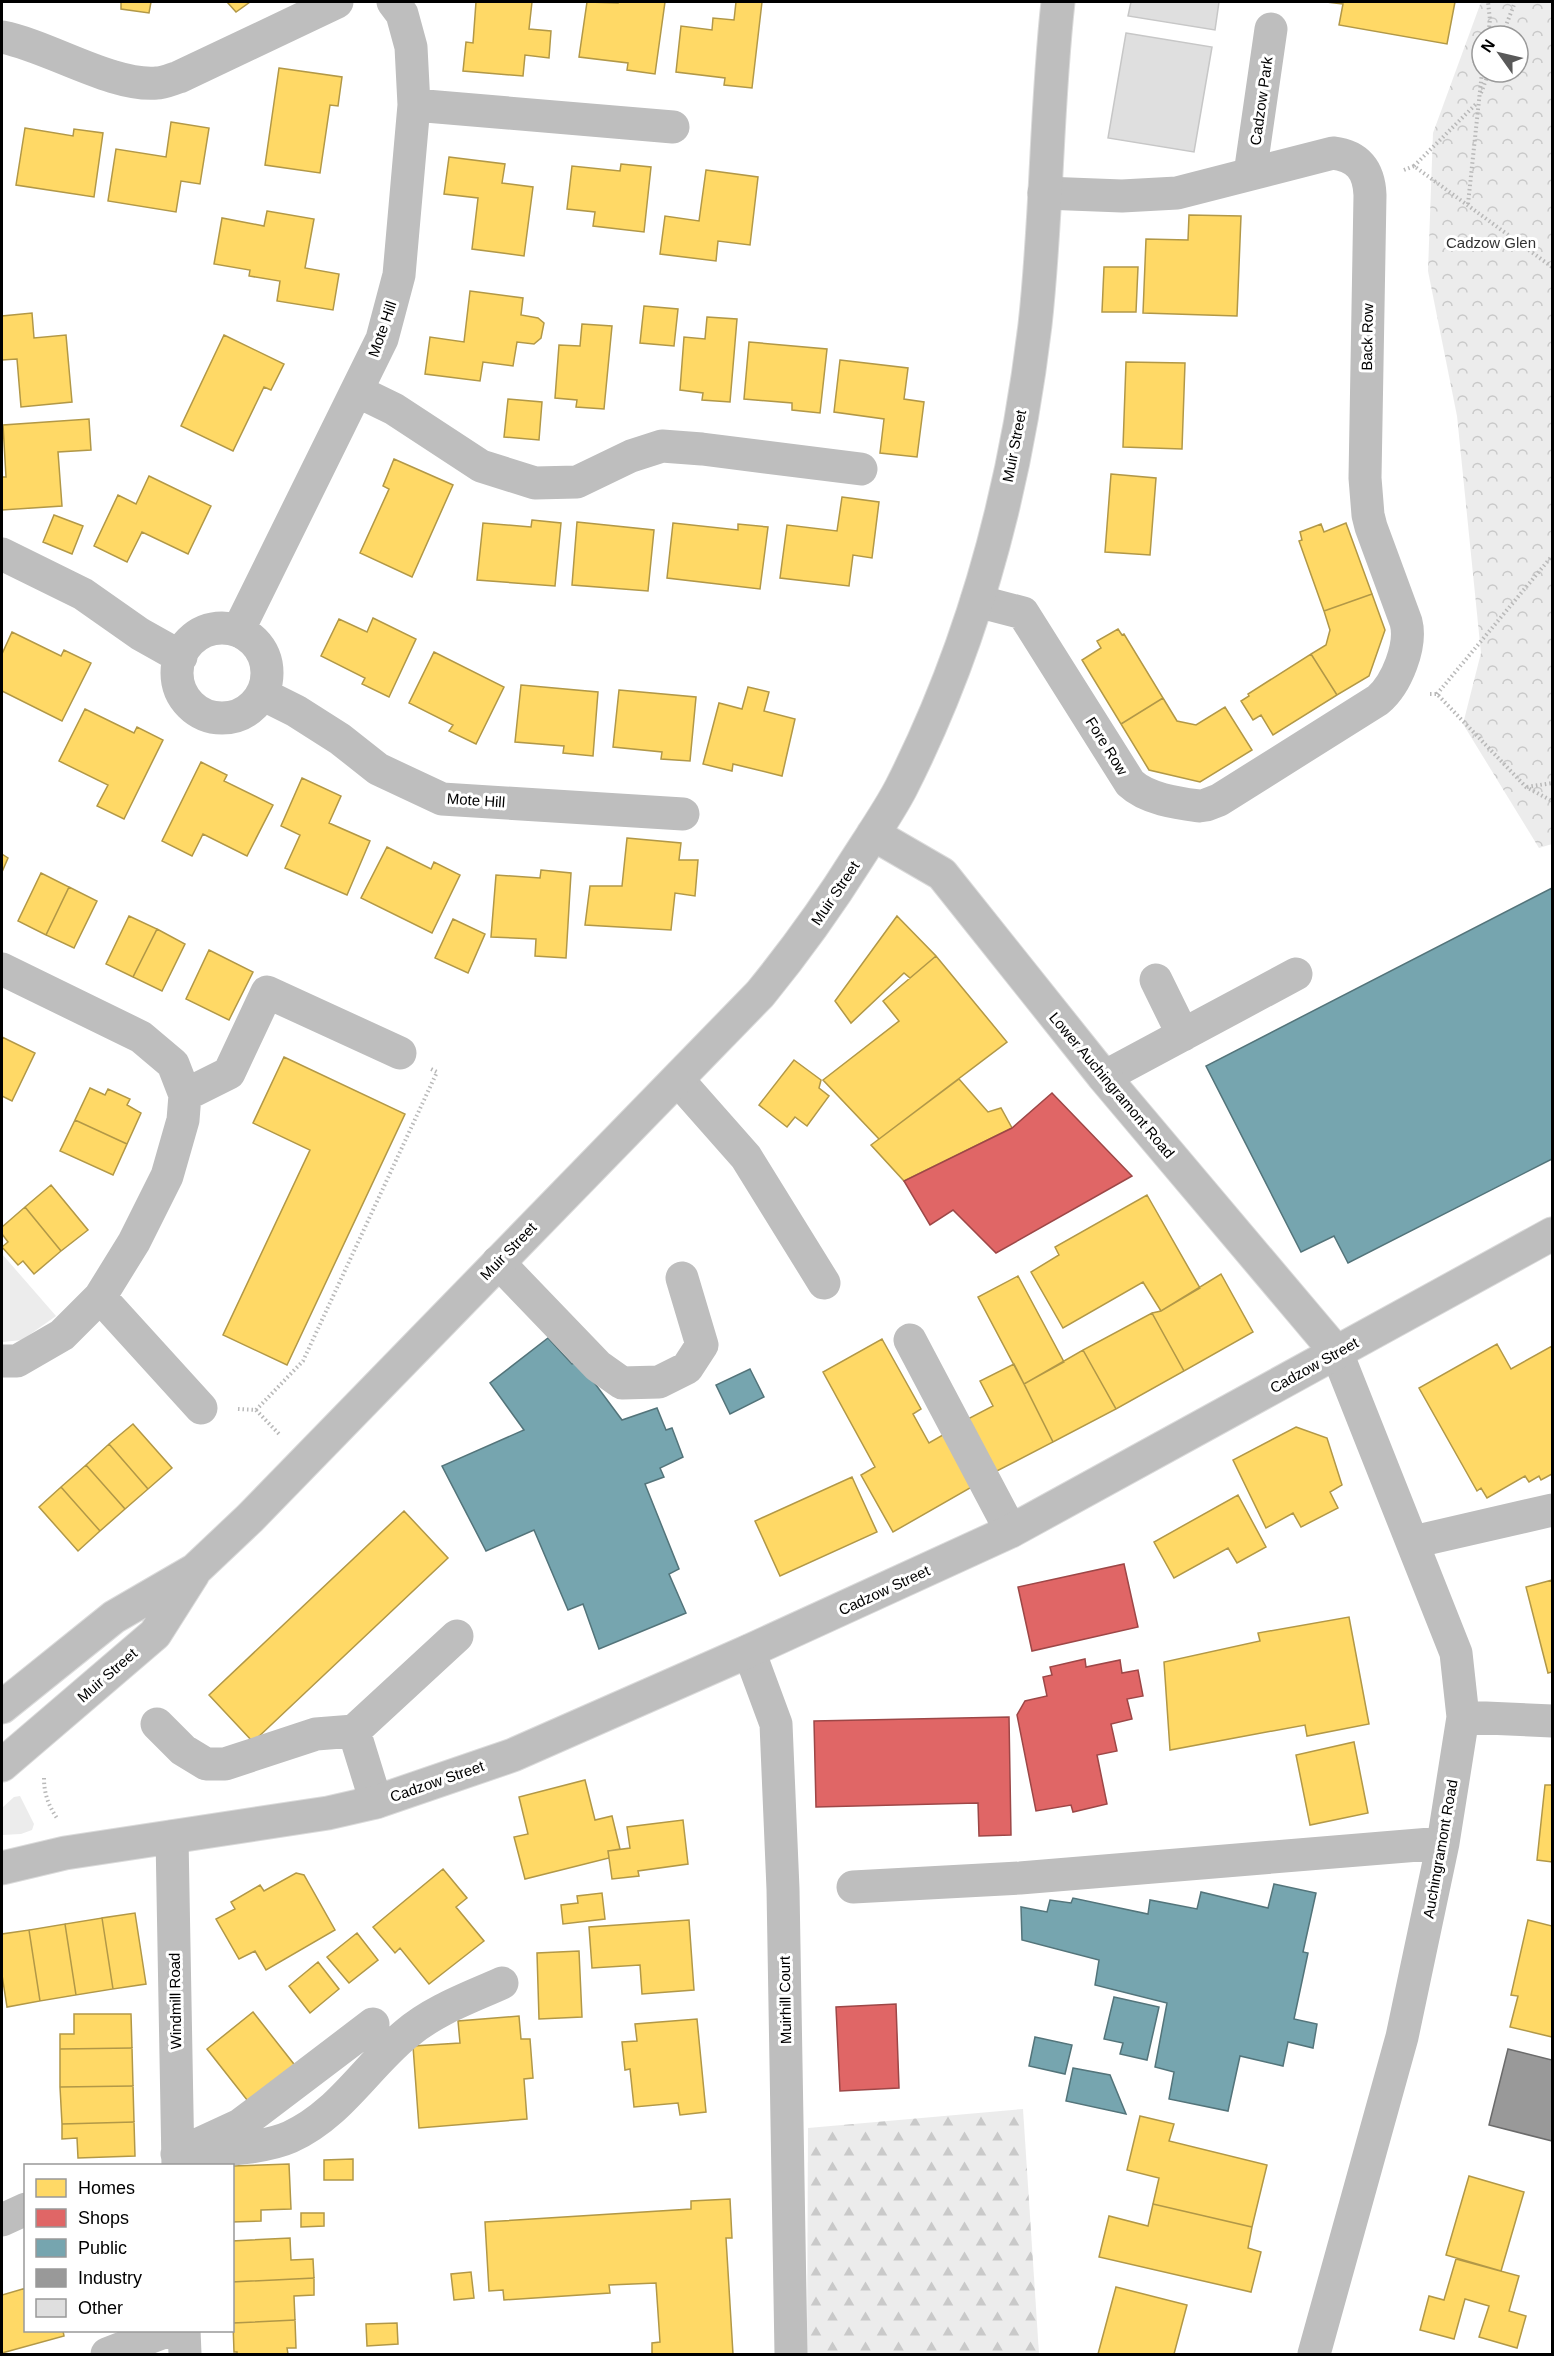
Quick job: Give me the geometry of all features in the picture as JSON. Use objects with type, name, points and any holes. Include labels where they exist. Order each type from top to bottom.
[{"type":"street","points":[[2,38],[22,41],[106,74],[134,82],[157,84],[179,77],[337,2]]},
{"type":"street","name":"Mote Hill","points":[[238,631],[382,339],[399,275],[414,105],[411,47],[402,14],[393,2]]},
{"type":"street","name":"Muir Street","points":[[2,1765],[155,1634],[195,1570],[307,1461],[760,994],[788,961],[873,834],[920,748],[961,651],[1000,516],[1028,372],[1039,281],[1058,2]]},
{"type":"street","name":"Cadzow Park","points":[[1250,174],[1271,28]]},
{"type":"street","points":[[414,105],[673,127]]},
{"type":"street","points":[[1044,193],[1122,196],[1164,194],[1190,190],[1333,153],[1343,154],[1362,165],[1369,183]]},
{"type":"street","name":"Back Row","points":[[1369,183],[1366,502],[1371,527],[1406,622],[1408,636],[1391,687]]},
{"type":"street","points":[[357,391],[394,409],[481,466],[535,483],[577,482],[631,456],[662,446],[702,448],[861,469]]},
{"type":"street","points":[[2,554],[82,594],[140,634],[181,657]]},
{"type":"street","name":"Fore Row","points":[[977,601],[1023,613],[1126,778],[1137,790],[1193,805],[1206,805],[1275,765],[1371,705],[1391,687]]},
{"type":"street","points":[[219,628],[238,631],[246,634],[258,645],[265,659],[268,674],[262,694],[256,703],[244,713],[229,717],[213,717],[199,711],[188,702],[181,690],[177,676],[181,657],[193,638],[206,631],[219,628]]},
{"type":"street","name":"Mote Hill","points":[[262,694],[340,739],[378,769],[442,799],[683,814]]},
{"type":"street","name":"Lower Auchingramont Road","points":[[873,834],[942,874],[1104,1077],[1337,1353]]},
{"type":"street","points":[[2,969],[141,1037],[173,1064],[185,1095],[183,1120],[167,1176],[134,1242],[100,1298],[62,1335],[17,1361],[2,1361]]},
{"type":"street","points":[[1104,1077],[1296,974]]},
{"type":"street","points":[[1156,980],[1183,1035]]},
{"type":"street","points":[[185,1095],[229,1073],[267,992],[400,1053]]},
{"type":"street","points":[[678,1080],[746,1157],[824,1283]]},
{"type":"street","name":"Cadzow Street","points":[[172,1837],[328,1814],[376,1802],[513,1755],[749,1651],[1011,1531],[1552,1234]]},
{"type":"street","points":[[498,1262],[598,1366],[622,1383],[659,1382],[678,1373],[687,1368],[702,1345],[682,1278]]},
{"type":"street","points":[[100,1298],[201,1408]]},
{"type":"street","points":[[910,1341],[1011,1531]]},
{"type":"street","name":"Auchingramont Road","points":[[1314,2355],[1402,2037],[1443,1843],[1462,1717],[1456,1653],[1337,1353]]},
{"type":"street","points":[[1413,1542],[1552,1510]]},
{"type":"street","name":"Muir Street","points":[[2,1707],[114,1617],[195,1570]]},
{"type":"street","points":[[157,1724],[183,1750],[206,1764],[225,1764],[316,1734],[354,1731],[457,1636]]},
{"type":"street","name":"Muirhill Court","points":[[749,1651],[776,1724],[784,1900],[791,2355]]},
{"type":"street","points":[[1462,1717],[1552,1721]]},
{"type":"street","points":[[354,1731],[376,1802]]},
{"type":"street","points":[[2,1868],[65,1853],[172,1837]]},
{"type":"street","name":"Windmill Road","points":[[172,1837],[178,2160]]},
{"type":"street","points":[[853,1887],[1020,1878],[1443,1843]]},
{"type":"street","points":[[178,2160],[290,2137],[339,2103],[385,2053],[432,2014],[502,1983]]},
{"type":"street","points":[[178,2160],[240,2125],[373,2024]]},
{"type":"street","points":[[2,2220],[24,2210]]},
{"type":"street","points":[[107,2355],[166,2332]]},
{"type":"street","points":[[184,2332],[185,2355]]},
{"type":"path","points":[[1488,2],[1490,24]]},
{"type":"path","points":[[1507,24],[1515,2]]},
{"type":"path","points":[[1468,204],[1480,84]]},
{"type":"path","points":[[1369,183],[1414,166],[1478,101],[1484,84]]},
{"type":"path","points":[[1414,166],[1552,267]]},
{"type":"path","points":[[1437,694],[1552,556]]},
{"type":"path","points":[[1391,687],[1416,693],[1437,694],[1526,787],[1552,801]]},
{"type":"path","points":[[1526,787],[1552,783]]},
{"type":"path","points":[[256,1410],[303,1361],[437,1072],[400,1053]]},
{"type":"path","points":[[201,1408],[256,1410],[307,1461]]},
{"type":"path","points":[[44,1775],[44,1791],[49,1806],[61,1823]]},
{"type":"green space","name":"Cadzow Glen","points":[[1481,2],[1552,2],[1552,844],[1539,848],[1463,724],[1481,653],[1457,416],[1428,271],[1433,133],[1470,32],[1470,84],[1530,84],[1530,24],[1473,24]]},
{"type":"green space","points":[[2,1254],[56,1316],[22,1340],[2,1342]]},
{"type":"green space","points":[[20,1796],[34,1824],[32,1830],[21,1834],[2,1835],[2,1808],[14,1797]]},
{"type":"green space","points":[[1023,2109],[1039,2354],[807,2354],[808,2128]]},
{"type":"building: Homes","points":[[121,2],[151,2],[149,13],[121,9]]},
{"type":"building: Homes","points":[[227,2],[250,2],[236,12]]},
{"type":"building: Homes","points":[[476,2],[532,2],[529,29],[551,31],[549,58],[525,55],[523,76],[463,71],[466,42],[473,43]]},
{"type":"building: Homes","points":[[587,2],[665,2],[655,74],[627,70],[628,63],[579,57]]},
{"type":"building: Homes","points":[[736,2],[762,2],[752,88],[724,85],[725,78],[676,72],[681,26],[712,30],[713,18],[734,20]]},
{"type":"building: Homes","points":[[1326,2],[1455,2],[1447,44],[1339,25],[1343,4]]},
{"type":"building: Homes","points":[[279,68],[342,77],[338,106],[330,105],[320,173],[265,165]]},
{"type":"building: Homes","points":[[171,122],[209,128],[200,184],[181,181],[176,212],[108,201],[116,149],[166,157]]},
{"type":"building: Homes","points":[[25,128],[73,136],[74,129],[103,133],[94,197],[16,185]]},
{"type":"building: Homes","points":[[449,157],[505,164],[502,183],[533,187],[524,256],[472,249],[478,198],[444,194]]},
{"type":"building: Homes","points":[[621,164],[651,167],[644,232],[593,226],[595,212],[567,209],[572,166],[620,171]]},
{"type":"building: Homes","points":[[706,170],[758,177],[750,245],[718,241],[716,261],[660,254],[665,216],[699,221]]},
{"type":"building: Homes","points":[[267,211],[314,219],[305,268],[339,274],[333,310],[277,301],[280,281],[249,276],[250,270],[214,264],[222,218],[264,226]]},
{"type":"building: Homes","points":[[1189,215],[1241,216],[1237,316],[1143,313],[1146,239],[1188,240]]},
{"type":"building: Homes","points":[[1104,267],[1138,267],[1136,312],[1102,312]]},
{"type":"building: Homes","points":[[470,291],[523,298],[521,315],[538,318],[544,323],[541,338],[534,344],[517,342],[513,366],[483,362],[480,381],[425,374],[430,337],[464,342]]},
{"type":"building: Homes","points":[[644,306],[678,309],[674,346],[640,343]]},
{"type":"building: Homes","points":[[32,313],[34,338],[66,335],[72,402],[21,407],[17,359],[2,360],[2,316]]},
{"type":"building: Homes","points":[[707,317],[737,319],[730,402],[702,400],[703,393],[680,390],[684,337],[705,339]]},
{"type":"building: Homes","points":[[582,324],[612,326],[604,409],[576,407],[577,400],[555,398],[559,345],[580,346]]},
{"type":"building: Homes","points":[[224,335],[284,364],[271,390],[264,387],[233,451],[181,426]]},
{"type":"building: Homes","points":[[749,342],[827,349],[820,413],[792,410],[792,403],[744,399]]},
{"type":"building: Homes","points":[[840,360],[908,368],[904,399],[924,402],[917,457],[880,453],[884,419],[834,412]]},
{"type":"building: Homes","points":[[1126,362],[1185,363],[1182,449],[1123,447]]},
{"type":"building: Homes","points":[[508,399],[542,402],[539,440],[504,437]]},
{"type":"building: Homes","points":[[89,419],[91,450],[58,452],[62,506],[2,510],[2,477],[6,477],[3,425]]},
{"type":"building: Homes","points":[[394,459],[453,485],[412,577],[360,553],[389,489],[383,486]]},
{"type":"building: Homes","points":[[1111,474],[1156,478],[1150,555],[1105,552]]},
{"type":"building: Homes","points":[[149,476],[211,506],[188,554],[142,532],[127,562],[94,546],[118,495],[136,504]]},
{"type":"building: Homes","points":[[842,497],[879,502],[872,558],[853,555],[849,586],[780,578],[787,525],[837,531]]},
{"type":"building: Homes","points":[[54,515],[83,526],[72,554],[43,542]]},
{"type":"building: Homes","points":[[532,520],[561,523],[555,586],[477,580],[483,523],[531,527]]},
{"type":"building: Homes","points":[[577,522],[654,530],[648,591],[572,585]]},
{"type":"building: Homes","points":[[673,523],[738,530],[738,524],[768,527],[760,589],[667,578]]},
{"type":"building: Homes","points":[[1346,523],[1372,594],[1324,611],[1299,541],[1302,540],[1300,532],[1321,524],[1324,532]]},
{"type":"building: Homes","points":[[1372,594],[1385,630],[1369,676],[1337,695],[1311,654],[1326,645],[1330,630],[1324,611]]},
{"type":"building: Homes","points":[[373,618],[416,639],[389,697],[362,684],[365,678],[321,656],[339,619],[367,632]]},
{"type":"building: Homes","points":[[1118,629],[1122,635],[1124,634],[1163,698],[1121,724],[1082,660],[1101,648],[1097,641]]},
{"type":"building: Homes","points":[[12,632],[61,656],[64,650],[91,663],[62,721],[2,691],[2,654]]},
{"type":"building: Homes","points":[[434,652],[504,687],[476,744],[449,731],[453,725],[409,703]]},
{"type":"building: Homes","points":[[1311,654],[1337,695],[1273,735],[1261,715],[1253,720],[1241,701],[1249,696],[1248,694]]},
{"type":"building: Homes","points":[[521,685],[598,692],[593,756],[563,753],[564,746],[515,742]]},
{"type":"building: Homes","points":[[748,687],[769,692],[764,711],[795,719],[782,776],[733,764],[732,771],[703,764],[719,703],[742,709]]},
{"type":"building: Homes","points":[[619,690],[696,697],[690,761],[661,759],[662,752],[613,747]]},
{"type":"building: Homes","points":[[1163,698],[1177,721],[1196,725],[1225,707],[1252,750],[1200,782],[1149,770],[1121,724]]},
{"type":"building: Homes","points":[[85,709],[134,733],[137,727],[163,740],[124,819],[97,806],[108,785],[59,761]]},
{"type":"building: Homes","points":[[201,762],[227,775],[224,781],[273,805],[247,856],[203,834],[192,856],[162,841]]},
{"type":"building: Homes","points":[[302,778],[341,796],[329,823],[370,841],[347,895],[285,868],[300,835],[281,826]]},
{"type":"building: Homes","points":[[627,838],[681,843],[679,860],[698,860],[695,896],[675,893],[671,930],[585,925],[590,886],[622,886]]},
{"type":"building: Homes","points":[[387,847],[431,869],[434,862],[460,875],[432,933],[361,898]]},
{"type":"building: Homes","points":[[2,854],[8,858],[2,872]]},
{"type":"building: Homes","points":[[541,870],[571,873],[566,958],[535,956],[536,939],[491,937],[496,875],[540,878]]},
{"type":"building: Homes","points":[[41,873],[69,887],[46,935],[18,921]]},
{"type":"building: Homes","points":[[69,887],[97,901],[74,948],[46,935]]},
{"type":"building: Homes","points":[[129,916],[157,929],[133,977],[106,964]]},
{"type":"building: Homes","points":[[897,916],[936,956],[910,978],[904,973],[851,1023],[835,1001]]},
{"type":"building: Homes","points":[[453,919],[485,934],[468,973],[435,958]]},
{"type":"building: Homes","points":[[157,929],[185,944],[162,991],[133,977]]},
{"type":"building: Homes","points":[[209,950],[253,972],[229,1020],[186,999]]},
{"type":"building: Homes","points":[[936,956],[1007,1042],[879,1139],[823,1080],[899,1021],[883,1001]]},
{"type":"building: Homes","points":[[2,1037],[35,1053],[12,1101],[2,1096]]},
{"type":"building: Homes","points":[[284,1057],[405,1114],[287,1365],[223,1335],[310,1150],[253,1123]]},
{"type":"building: Homes","points":[[794,1060],[821,1080],[819,1088],[829,1096],[807,1126],[795,1117],[787,1127],[759,1105]]},
{"type":"building: Homes","points":[[959,1079],[988,1112],[1001,1108],[1012,1128],[904,1181],[871,1145]]},
{"type":"building: Homes","points":[[90,1088],[105,1095],[108,1089],[130,1099],[127,1105],[141,1113],[127,1144],[75,1120]]},
{"type":"building: Homes","points":[[75,1120],[127,1144],[113,1175],[60,1151]]},
{"type":"building: Homes","points":[[51,1185],[88,1230],[61,1251],[25,1207]]},
{"type":"building: Homes","points":[[1147,1195],[1200,1288],[1161,1311],[1143,1282],[1063,1328],[1031,1272],[1059,1255],[1055,1247]]},
{"type":"building: Homes","points":[[25,1207],[61,1251],[34,1274],[23,1261],[18,1265],[2,1247],[8,1242],[2,1234],[2,1227]]},
{"type":"building: Homes","points":[[1221,1274],[1253,1332],[1184,1371],[1152,1313],[1161,1311]]},
{"type":"building: Homes","points":[[1018,1276],[1064,1362],[1024,1384],[978,1297]]},
{"type":"building: Homes","points":[[1152,1313],[1184,1371],[1116,1409],[1083,1350]]},
{"type":"building: Homes","points":[[882,1339],[921,1409],[913,1414],[929,1443],[948,1432],[977,1484],[893,1532],[861,1475],[875,1467],[823,1372]]},
{"type":"building: Homes","points":[[1497,1344],[1511,1369],[1552,1346],[1552,1474],[1541,1480],[1539,1476],[1529,1482],[1525,1476],[1487,1498],[1481,1488],[1477,1491],[1419,1388]]},
{"type":"building: Homes","points":[[1083,1350],[1116,1409],[1053,1442],[1024,1384]]},
{"type":"building: Homes","points":[[1014,1364],[1053,1442],[989,1475],[962,1422],[993,1406],[980,1381]]},
{"type":"building: Homes","points":[[133,1424],[172,1468],[148,1489],[109,1444]]},
{"type":"building: Homes","points":[[1296,1427],[1327,1438],[1342,1485],[1330,1492],[1338,1508],[1301,1527],[1293,1513],[1266,1528],[1233,1460]]},
{"type":"building: Homes","points":[[109,1444],[148,1489],[125,1509],[86,1465]]},
{"type":"building: Homes","points":[[86,1465],[125,1509],[100,1531],[61,1487]]},
{"type":"building: Homes","points":[[852,1477],[877,1532],[780,1576],[755,1521]]},
{"type":"building: Homes","points":[[61,1487],[100,1531],[78,1551],[39,1507]]},
{"type":"building: Homes","points":[[1238,1495],[1266,1547],[1237,1563],[1228,1548],[1174,1578],[1154,1542]]},
{"type":"building: Homes","points":[[404,1511],[448,1558],[253,1742],[209,1695]]},
{"type":"building: Homes","points":[[1552,1580],[1552,1672],[1548,1673],[1526,1587]]},
{"type":"building: Homes","points":[[1349,1617],[1369,1724],[1307,1736],[1305,1725],[1170,1750],[1164,1662],[1260,1641],[1258,1633]]},
{"type":"building: Homes","points":[[1354,1742],[1368,1813],[1310,1825],[1296,1755]]},
{"type":"building: Homes","points":[[585,1780],[595,1820],[612,1816],[620,1849],[608,1851],[609,1858],[525,1879],[514,1837],[528,1834],[519,1797]]},
{"type":"building: Homes","points":[[1545,1785],[1552,1785],[1552,1862],[1537,1860]]},
{"type":"building: Homes","points":[[683,1820],[688,1864],[638,1871],[639,1876],[612,1879],[608,1851],[630,1848],[627,1827]]},
{"type":"building: Homes","points":[[443,1869],[467,1898],[456,1907],[484,1941],[429,1984],[400,1948],[395,1953],[373,1927]]},
{"type":"building: Homes","points":[[296,1873],[304,1875],[335,1930],[266,1970],[255,1951],[239,1959],[216,1919],[235,1909],[231,1902],[260,1885],[264,1891]]},
{"type":"building: Homes","points":[[602,1893],[605,1919],[563,1924],[561,1905],[578,1903],[577,1896]]},
{"type":"building: Homes","points":[[135,1913],[146,1984],[113,1989],[102,1918]]},
{"type":"building: Homes","points":[[102,1918],[113,1989],[76,1995],[65,1924]]},
{"type":"building: Homes","points":[[689,1920],[694,1990],[642,1994],[640,1965],[592,1968],[589,1927]]},
{"type":"building: Homes","points":[[1528,1920],[1552,1926],[1552,2037],[1510,2027],[1518,1996],[1511,1995]]},
{"type":"building: Homes","points":[[65,1924],[76,1995],[40,2001],[29,1930]]},
{"type":"building: Homes","points":[[29,1930],[40,2001],[7,2007],[2,1975],[2,1934]]},
{"type":"building: Homes","points":[[357,1933],[378,1960],[349,1983],[327,1957]]},
{"type":"building: Homes","points":[[579,1951],[582,2017],[539,2019],[537,1953]]},
{"type":"building: Homes","points":[[318,1962],[339,1989],[310,2013],[289,1986]]},
{"type":"building: Homes","points":[[253,2012],[297,2068],[251,2105],[207,2049]]},
{"type":"building: Homes","points":[[74,2014],[131,2014],[132,2048],[60,2049],[60,2034],[74,2034]]},
{"type":"building: Homes","points":[[519,2016],[521,2039],[530,2039],[533,2078],[524,2079],[527,2119],[419,2128],[413,2046],[460,2043],[458,2021]]},
{"type":"building: Homes","points":[[697,2019],[706,2112],[680,2115],[678,2103],[634,2107],[630,2069],[625,2070],[622,2042],[637,2041],[635,2024]]},
{"type":"building: Homes","points":[[132,2048],[133,2086],[60,2087],[60,2049]]},
{"type":"building: Homes","points":[[133,2086],[134,2122],[62,2124],[60,2087]]},
{"type":"building: Homes","points":[[1140,2116],[1174,2124],[1169,2141],[1267,2165],[1252,2227],[1153,2204],[1159,2178],[1127,2170]]},
{"type":"building: Homes","points":[[134,2122],[135,2156],[78,2158],[77,2138],[62,2139],[62,2124]]},
{"type":"building: Homes","points":[[353,2159],[353,2180],[324,2180],[324,2160]]},
{"type":"building: Homes","points":[[289,2164],[291,2209],[261,2210],[261,2221],[234,2222],[234,2166]]},
{"type":"building: Homes","points":[[1469,2176],[1524,2192],[1501,2271],[1446,2255]]},
{"type":"building: Homes","points":[[730,2199],[732,2238],[726,2238],[733,2354],[652,2354],[652,2343],[660,2342],[656,2283],[609,2285],[610,2293],[504,2300],[503,2290],[489,2291],[485,2222],[691,2209],[691,2201]]},
{"type":"building: Homes","points":[[1153,2204],[1252,2227],[1248,2248],[1261,2252],[1251,2292],[1099,2257],[1109,2216],[1148,2226]]},
{"type":"building: Homes","points":[[301,2213],[324,2213],[324,2226],[301,2227]]},
{"type":"building: Homes","points":[[290,2238],[291,2260],[313,2259],[314,2278],[234,2282],[234,2241]]},
{"type":"building: Homes","points":[[1456,2259],[1519,2276],[1509,2311],[1526,2316],[1517,2348],[1479,2337],[1489,2306],[1465,2299],[1454,2339],[1420,2330],[1429,2296],[1444,2300]]},
{"type":"building: Homes","points":[[471,2272],[474,2298],[454,2300],[451,2274]]},
{"type":"building: Homes","points":[[314,2278],[314,2295],[294,2296],[295,2320],[234,2323],[234,2282]]},
{"type":"building: Homes","points":[[1116,2287],[1187,2305],[1174,2354],[1098,2354]]},
{"type":"building: Homes","points":[[24,2289],[24,2332],[63,2332],[64,2336],[2,2353],[2,2295]]},
{"type":"building: Homes","points":[[295,2320],[296,2348],[287,2348],[288,2354],[237,2354],[234,2352],[234,2323]]},
{"type":"building: Homes","points":[[397,2323],[398,2344],[367,2346],[366,2324]]},
{"type":"building: Shops","points":[[1052,1093],[1132,1176],[996,1253],[953,1210],[930,1225],[904,1181],[1012,1128]]},
{"type":"building: Shops","points":[[1124,1564],[1138,1627],[1032,1651],[1018,1587]]},
{"type":"building: Shops","points":[[1085,1659],[1086,1667],[1120,1660],[1122,1673],[1138,1670],[1143,1696],[1127,1699],[1132,1719],[1111,1724],[1117,1751],[1097,1755],[1107,1804],[1073,1812],[1071,1805],[1036,1811],[1017,1715],[1025,1701],[1047,1696],[1043,1677],[1052,1675],[1050,1667]]},
{"type":"building: Shops","points":[[1009,1717],[1011,1835],[979,1836],[978,1803],[816,1807],[814,1721]]},
{"type":"building: Shops","points":[[896,2004],[899,2088],[840,2091],[836,2007]]},
{"type":"building: Public","points":[[1552,888],[1552,1159],[1348,1263],[1334,1236],[1301,1252],[1206,1066]]},
{"type":"building: Public","points":[[548,1338],[572,1364],[579,1362],[622,1420],[657,1408],[666,1430],[672,1428],[683,1457],[660,1468],[664,1477],[645,1484],[679,1569],[669,1574],[686,1613],[599,1649],[583,1604],[568,1610],[534,1530],[486,1551],[442,1466],[524,1430],[490,1383]]},
{"type":"building: Public","points":[[750,1369],[764,1397],[730,1414],[716,1385]]},
{"type":"building: Public","points":[[1274,1884],[1316,1893],[1303,1952],[1308,1953],[1294,2019],[1317,2024],[1313,2048],[1288,2042],[1283,2066],[1240,2056],[1228,2111],[1169,2099],[1174,2072],[1155,2067],[1167,2003],[1095,1985],[1099,1960],[1022,1940],[1021,1907],[1047,1912],[1050,1900],[1071,1903],[1073,1898],[1148,1914],[1150,1900],[1197,1909],[1201,1892],[1268,1908]]},
{"type":"building: Public","points":[[1114,1997],[1159,2007],[1147,2060],[1120,2054],[1123,2043],[1104,2039]]},
{"type":"building: Public","points":[[1035,2037],[1072,2045],[1065,2074],[1029,2066]]},
{"type":"building: Public","points":[[1073,2068],[1110,2075],[1126,2114],[1066,2101]]},
{"type":"building: Industry","points":[[1508,2049],[1552,2060],[1552,2141],[1489,2125]]},
{"type":"building: Other","points":[[1131,2],[1219,2],[1215,30],[1128,16]]},
{"type":"building: Other","points":[[1126,33],[1212,47],[1194,152],[1108,138]]}]
